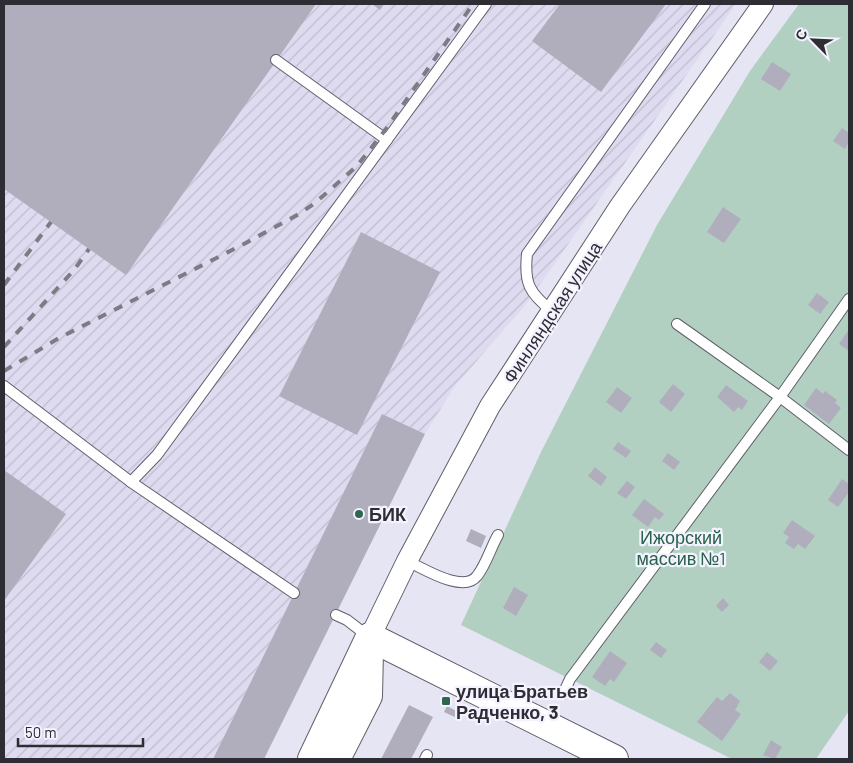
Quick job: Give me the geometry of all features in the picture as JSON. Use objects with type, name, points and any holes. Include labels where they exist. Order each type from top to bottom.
[{"type":"street","name":"Финляндская улица","points":[[312,759],[406,561],[470,439],[620,206],[763,4]]},
{"type":"street","name":"Финляндская улица","points":[[336,759],[368,696],[370,638]]},
{"type":"street","points":[[370,638],[598,756]]},
{"type":"lane","points":[[131,482],[158,455],[486,4]]},
{"type":"lane","points":[[552,310],[536,299],[530,290],[524,274],[527,254],[705,4]]},
{"type":"lane","points":[[276,60],[387,140]]},
{"type":"lane","points":[[563,694],[570,679],[780,397],[849,299]]},
{"type":"lane","points":[[677,324],[780,397],[849,450]]},
{"type":"lane","points":[[4,386],[131,482],[294,593]]},
{"type":"lane","points":[[406,561],[457,584],[468,583],[477,577],[498,535]]},
{"type":"lane","points":[[336,615],[347,620],[370,638]]},
{"type":"shaded area","points":[[4,4],[736,4],[527,303],[455,386],[425,434],[382,414],[213,759],[4,759]]},
{"type":"green space","name":"Ижорский массив №1","points":[[799,4],[849,4],[849,711],[816,759],[732,759],[461,625],[541,452],[657,225],[750,71]]},
{"type":"building","points":[[4,4],[316,4],[126,275],[4,189]]},
{"type":"building","points":[[372,4],[384,4],[380,10]]},
{"type":"building","points":[[560,4],[666,4],[601,92],[532,41]]},
{"type":"building","points":[[772,62],[791,74],[780,91],[761,79]]},
{"type":"building","points":[[842,128],[849,133],[849,142],[845,149],[833,141]]},
{"type":"building","points":[[723,207],[741,219],[724,243],[707,232]]},
{"type":"building","points":[[361,232],[440,272],[357,435],[279,396]]},
{"type":"building","points":[[817,293],[829,302],[820,314],[808,305]]},
{"type":"building","points":[[849,329],[849,351],[839,344]]},
{"type":"building","points":[[673,384],[685,394],[671,412],[659,402]]},
{"type":"building","points":[[726,385],[748,401],[742,410],[738,407],[734,412],[717,397]]},
{"type":"building","points":[[617,387],[632,398],[621,413],[606,402]]},
{"type":"building","points":[[816,388],[823,394],[825,391],[837,400],[835,403],[841,408],[829,424],[804,405]]},
{"type":"building","name":"БИК","points":[[382,414],[425,434],[264,759],[213,759]]},
{"type":"building","points":[[618,442],[631,451],[626,458],[613,449]]},
{"type":"building","points":[[668,453],[680,462],[674,470],[662,461]]},
{"type":"building","points":[[595,467],[607,477],[601,486],[588,476]]},
{"type":"building","points":[[4,470],[66,514],[4,601]]},
{"type":"building","points":[[842,479],[849,484],[849,492],[838,507],[828,500]]},
{"type":"building","points":[[627,481],[635,487],[626,499],[617,493]]},
{"type":"building","points":[[644,499],[664,514],[659,520],[655,517],[648,527],[632,515]]},
{"type":"building","points":[[792,520],[815,536],[805,549],[798,544],[794,549],[785,543],[789,537],[783,533]]},
{"type":"building","points":[[471,529],[486,536],[481,548],[466,541]]},
{"type":"building","points":[[514,587],[528,595],[516,616],[503,608]]},
{"type":"building","points":[[723,598],[729,605],[722,612],[716,606]]},
{"type":"building","points":[[656,642],[667,650],[661,658],[650,650]]},
{"type":"building","points":[[610,651],[627,663],[614,682],[610,679],[605,686],[592,677]]},
{"type":"building","points":[[767,652],[778,661],[770,671],[759,662]]},
{"type":"building","points":[[730,693],[740,701],[735,710],[741,714],[722,741],[697,722],[717,697],[722,701]]},
{"type":"building","points":[[409,705],[433,717],[411,759],[381,759]]},
{"type":"building","points":[[447,706],[460,713],[457,718],[444,712]]},
{"type":"building","points":[[771,740],[782,747],[775,759],[763,755]]},
{"type":"railway","points":[[4,371],[59,338],[242,245],[299,214],[315,203],[357,166],[386,129],[473,4]]},
{"type":"railway","points":[[4,285],[51,222]]},
{"type":"railway","points":[[4,347],[74,270],[89,249]]},
{"type":"place","name":"БИК","points":[[359,514]]},
{"type":"place","name":"улица Братьев Радченко, 3","points":[[446,701]]}]
